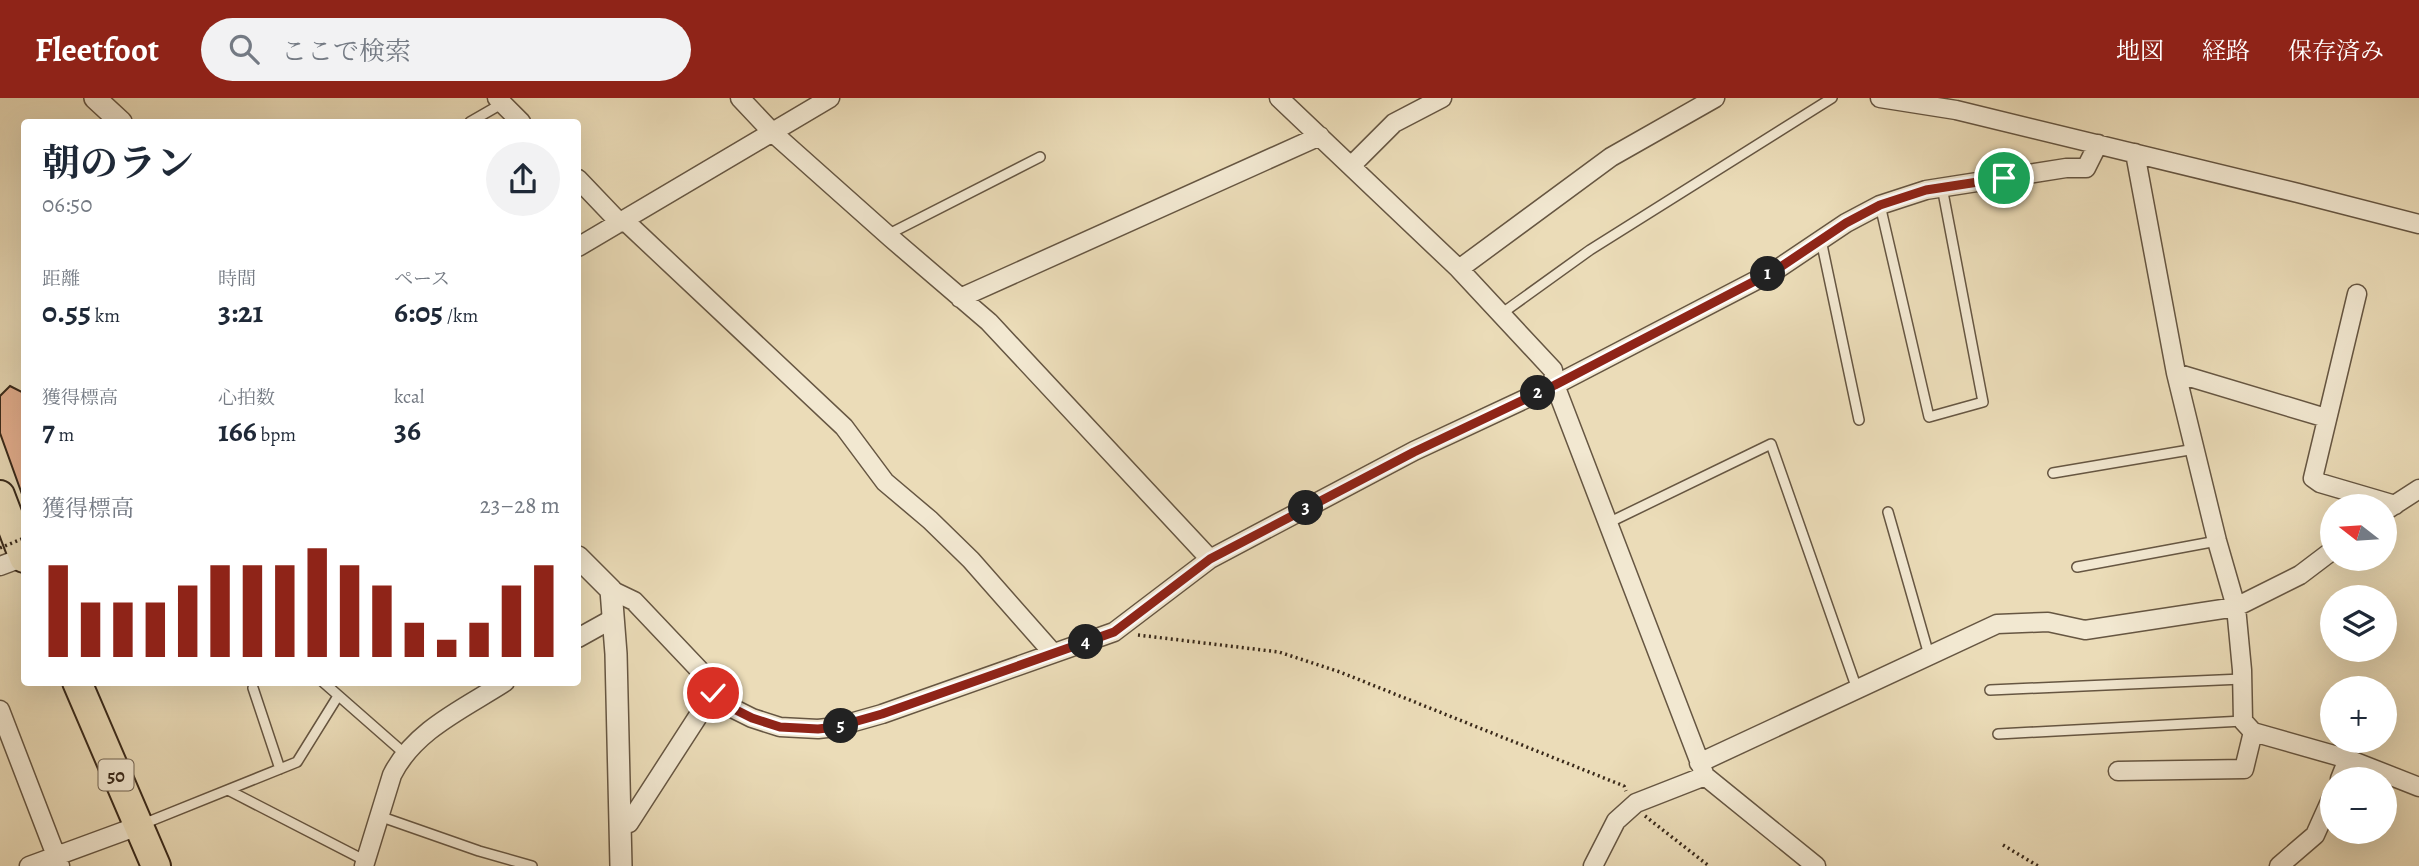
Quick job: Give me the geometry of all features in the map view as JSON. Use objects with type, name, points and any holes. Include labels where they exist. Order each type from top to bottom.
[{"type":"highway","points":[[0,495],[21,549]]},
{"type":"highway","name":"50","points":[[79,686],[156,866]]},
{"type":"street","points":[[95,98],[118,119]]},
{"type":"street","points":[[740,98],[772,132],[989,322],[1210,559]]},
{"type":"street","points":[[581,245],[830,98]]},
{"type":"street","points":[[1279,98],[1459,269],[1553,370],[1555,385],[1702,769],[1816,866]]},
{"type":"street","points":[[1351,166],[1394,123],[1442,98]]},
{"type":"street","points":[[1459,269],[1611,157],[1715,98]]},
{"type":"street","points":[[1880,98],[1959,104],[2098,144],[2419,224]]},
{"type":"street","points":[[500,101],[519,119]]},
{"type":"street","points":[[960,298],[1320,136]]},
{"type":"street","points":[[581,560],[611,590],[634,601],[707,678],[713,693],[728,706],[752,718],[780,727],[836,727],[882,714],[1114,632],[1210,559],[1414,452],[1555,385],[1776,270],[1846,223],[1880,205],[1942,187],[2066,168],[2086,168],[2098,144]]},
{"type":"street","points":[[2118,771],[2244,769],[2248,727],[2236,607],[2176,373],[2135,153]]},
{"type":"street","points":[[581,182],[844,427],[886,482],[971,560],[1053,653]]},
{"type":"street","points":[[2351,494],[2313,478],[2357,294]]},
{"type":"street","points":[[2176,373],[2326,418]]},
{"type":"street","points":[[2398,503],[2419,489]]},
{"type":"street","points":[[0,566],[21,558]]},
{"type":"street","points":[[1593,866],[1616,821],[1632,806],[1857,689],[1997,624],[2048,622],[2085,630],[2236,607],[2300,575],[2320,560]]},
{"type":"street","points":[[611,590],[622,823],[621,866]]},
{"type":"street","points":[[581,636],[614,618]]},
{"type":"street","points":[[365,863],[392,775],[405,754],[437,725],[499,686]]},
{"type":"street","points":[[622,823],[629,823],[713,693]]},
{"type":"street","points":[[0,710],[58,861]]},
{"type":"street","points":[[2248,727],[2348,759],[2419,787]]},
{"type":"street","points":[[2345,767],[2348,759]]},
{"type":"street","points":[[2279,866],[2315,835],[2320,824]]},
{"type":"street","points":[[29,866],[58,861],[138,826]]},
{"type":"lane","points":[[1501,314],[1590,250],[1832,98]]},
{"type":"lane","points":[[474,119],[500,101]]},
{"type":"lane","points":[[887,235],[1040,158]]},
{"type":"lane","points":[[1880,205],[1929,417],[1983,402],[1942,187]]},
{"type":"lane","points":[[1821,240],[1859,420]]},
{"type":"lane","points":[[1608,523],[1770,444],[1857,689]]},
{"type":"lane","points":[[2053,473],[2194,449]]},
{"type":"lane","points":[[1888,512],[1929,655]]},
{"type":"lane","points":[[2077,568],[2217,541]]},
{"type":"lane","points":[[1990,690],[2242,679]]},
{"type":"lane","points":[[327,686],[405,754]]},
{"type":"lane","points":[[253,688],[280,768]]},
{"type":"lane","points":[[138,826],[297,762],[338,696]]},
{"type":"lane","points":[[1998,734],[2248,727]]},
{"type":"lane","points":[[228,790],[365,863]]},
{"type":"lane","points":[[379,816],[479,851],[532,866]]},
{"type":"path","points":[[0,548],[21,539]]},
{"type":"path","points":[[1114,632],[1279,652],[1316,664],[1624,786],[1632,806],[1709,866]]},
{"type":"path","points":[[2003,845],[2038,866]]},
{"type":"building","points":[[10,386],[21,392],[21,491],[0,433],[0,396]]},
{"type":"route","points":[[713,693],[728,706],[752,718],[780,727],[836,727],[882,714],[1114,632],[1210,559],[1414,452],[1555,385],[1776,270],[1846,223],[1880,205],[1926,190],[2004,178]]}]
